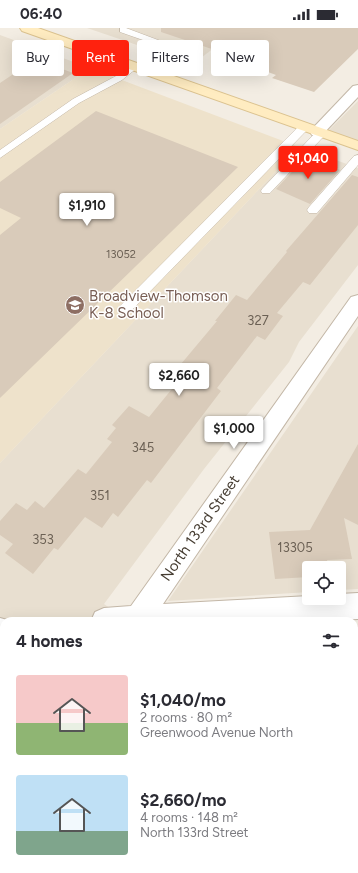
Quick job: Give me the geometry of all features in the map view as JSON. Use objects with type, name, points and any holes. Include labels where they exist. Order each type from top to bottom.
[{"type":"main road","points":[[26,28],[137,67]]},
{"type":"main road","points":[[161,76],[358,146]]},
{"type":"street","points":[[314,131],[358,89]]},
{"type":"street","name":"North 133rd Street","points":[[139,617],[358,302]]},
{"type":"street","points":[[156,617],[358,606]]},
{"type":"lane","points":[[123,30],[152,40]]},
{"type":"lane","points":[[0,155],[74,103],[120,78],[134,66]]},
{"type":"lane","points":[[266,191],[314,131]]},
{"type":"lane","points":[[125,309],[314,131]]},
{"type":"lane","points":[[313,210],[358,158]]},
{"type":"shaded area","points":[[87,28],[240,28],[224,40],[211,40],[211,50],[203,56],[203,40],[137,40],[137,45],[129,42],[129,40],[122,40]]},
{"type":"shaded area","points":[[0,35],[14,40],[12,40],[12,76],[64,76],[64,58],[72,61],[72,76],[78,76],[0,129]]},
{"type":"shaded area","name":"Broadview-Thomson K-8 School","points":[[78,76],[111,76],[299,147],[0,463],[0,129]]},
{"type":"shaded area","points":[[358,101],[358,143],[327,132]]},
{"type":"shaded area","points":[[299,147],[358,168],[358,265],[299,342],[289,362],[204,469],[104,604],[111,609],[98,617],[0,617],[0,463]]},
{"type":"shaded area","points":[[358,326],[358,589],[346,590],[346,561],[302,561],[302,592],[168,601]]},
{"type":"building","points":[[161,28],[358,28],[358,49],[314,92],[272,78],[276,75],[269,72],[269,40],[211,40],[211,49],[203,46],[203,40],[185,40],[161,32]]},
{"type":"building","points":[[64,70],[72,73],[0,124],[0,83],[12,75],[64,76]]},
{"type":"building","points":[[96,111],[238,167],[0,398],[0,235],[21,218],[0,208],[0,182]]},
{"type":"building","points":[[306,157],[340,170],[310,204],[276,189]]},
{"type":"building","points":[[352,175],[358,177],[358,225],[310,285],[303,282],[277,313],[283,316],[265,340],[257,336],[217,388],[221,391],[151,483],[147,480],[118,517],[113,513],[102,528],[85,517],[58,550],[54,548],[33,574],[5,553],[13,544],[0,535],[0,521],[16,503],[27,510],[35,501],[44,508],[78,469],[86,474],[112,442],[107,439],[116,428],[112,425],[129,406],[149,417],[189,368],[181,364],[217,321],[215,321],[236,295],[247,300],[287,252],[286,251]]},
{"type":"building","points":[[358,444],[358,525],[344,518],[352,559],[302,561],[302,577],[275,579],[269,532],[310,530]]},
{"type":"place","name":"Broadview-Thomson K-8 School","points":[[75,305]]}]
